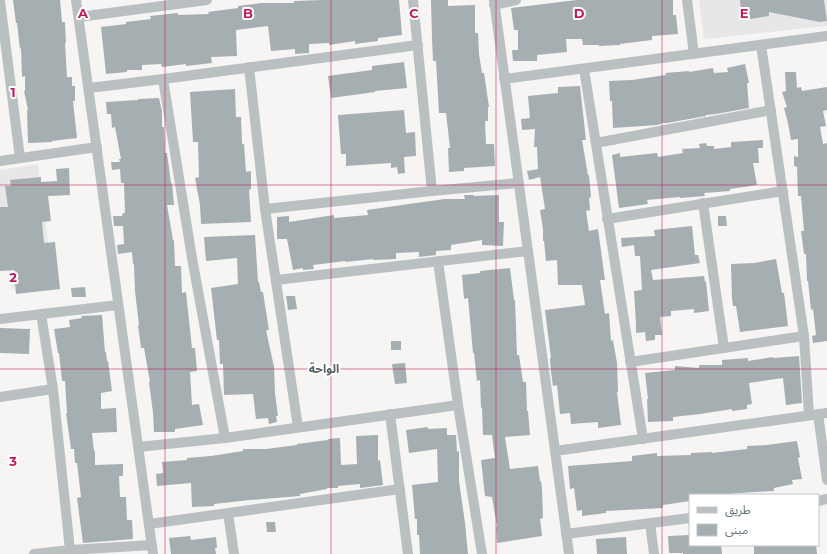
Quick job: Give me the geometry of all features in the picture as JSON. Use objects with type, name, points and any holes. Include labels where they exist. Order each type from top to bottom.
[{"type":"street","points":[[34,554],[70,550],[152,550],[76,0]]},
{"type":"street","points":[[79,17],[163,3],[207,0]]},
{"type":"street","points":[[413,0],[432,191]]},
{"type":"street","points":[[516,0],[494,3],[569,554]]},
{"type":"street","points":[[687,0],[694,54]]},
{"type":"street","points":[[0,1],[20,158]]},
{"type":"street","points":[[504,79],[827,36]]},
{"type":"street","points":[[89,88],[418,45]]},
{"type":"street","points":[[761,45],[827,480]]},
{"type":"street","points":[[249,67],[265,209],[298,427]]},
{"type":"street","points":[[584,69],[642,439]]},
{"type":"street","points":[[164,79],[192,258],[225,438]]},
{"type":"street","points":[[596,143],[771,110]]},
{"type":"street","points":[[0,161],[97,147]]},
{"type":"street","points":[[265,209],[519,183]]},
{"type":"street","points":[[607,219],[782,191]]},
{"type":"street","points":[[703,203],[724,348]]},
{"type":"street","points":[[276,280],[528,251]]},
{"type":"street","points":[[438,261],[458,405],[482,554]]},
{"type":"street","points":[[0,319],[118,305]]},
{"type":"street","points":[[41,314],[53,390],[70,550]]},
{"type":"street","points":[[630,362],[804,336]]},
{"type":"street","points":[[0,397],[53,390]]},
{"type":"street","points":[[138,447],[225,438],[458,405]]},
{"type":"street","points":[[390,414],[408,554]]},
{"type":"street","points":[[555,451],[818,414]]},
{"type":"street","points":[[149,524],[400,489]]},
{"type":"street","points":[[228,513],[234,554]]},
{"type":"street","points":[[566,534],[689,518]]},
{"type":"street","points":[[650,523],[654,554]]},
{"type":"shaded area","points":[[699,0],[827,0],[827,26],[704,39]]},
{"type":"shaded area","points":[[38,164],[53,282],[12,289],[5,257],[0,258],[0,170]]},
{"type":"building","points":[[13,0],[60,0],[62,22],[65,22],[67,77],[72,77],[72,86],[75,86],[75,101],[73,101],[77,138],[52,142],[28,143],[28,110],[24,91],[25,76],[22,77],[21,48],[20,49]]},
{"type":"building","points":[[399,0],[402,35],[378,38],[378,41],[355,44],[355,41],[329,45],[329,43],[309,44],[309,53],[295,54],[295,49],[271,51],[268,26],[236,30],[237,56],[211,57],[212,63],[186,66],[186,64],[162,67],[161,64],[142,65],[142,70],[127,70],[127,72],[106,74],[101,27],[151,19],[150,16],[178,13],[178,15],[209,14],[208,12],[261,3],[294,3],[294,1]]},
{"type":"building","points":[[431,0],[448,0],[448,6],[475,5],[475,33],[478,33],[479,54],[482,73],[484,73],[489,107],[488,121],[485,121],[486,144],[494,144],[495,166],[464,168],[464,171],[449,172],[448,148],[450,148],[446,113],[439,113],[436,61],[433,61]]},
{"type":"building","points":[[577,0],[673,0],[673,15],[676,15],[678,34],[652,36],[652,40],[620,45],[599,46],[583,45],[582,39],[566,39],[567,52],[537,55],[537,61],[513,61],[512,50],[518,50],[518,30],[514,30],[511,8]]},
{"type":"building","points":[[740,0],[824,0],[827,21],[820,22],[769,12],[769,16],[750,19],[749,10],[741,11]]},
{"type":"building","points":[[404,62],[407,88],[375,91],[331,98],[328,76],[372,70],[372,66]]},
{"type":"building","points":[[745,64],[749,83],[747,83],[749,108],[661,123],[657,125],[613,128],[612,101],[610,101],[609,81],[632,80],[666,75],[665,73],[689,72],[713,68],[714,73],[728,72],[727,68]]},
{"type":"building","points":[[785,72],[796,72],[797,88],[801,87],[802,91],[827,87],[827,110],[823,111],[826,126],[820,127],[823,144],[827,143],[827,341],[813,343],[812,336],[816,335],[813,309],[811,310],[807,281],[806,254],[804,254],[801,231],[804,231],[801,196],[798,196],[797,167],[794,166],[794,156],[798,157],[798,139],[791,140],[784,108],[787,107],[782,92],[786,91]]},
{"type":"building","points":[[580,86],[586,140],[582,140],[589,175],[591,197],[589,198],[590,210],[586,211],[589,231],[598,229],[605,280],[600,280],[605,314],[609,313],[611,341],[613,340],[617,363],[617,392],[621,425],[598,428],[598,422],[571,424],[570,413],[560,414],[557,385],[553,386],[545,310],[585,305],[582,285],[558,285],[557,260],[546,261],[540,210],[545,209],[540,177],[529,180],[527,171],[538,169],[537,147],[534,147],[535,129],[522,130],[521,119],[530,118],[528,96],[558,93],[558,87]]},
{"type":"building","points":[[235,89],[236,117],[241,117],[242,144],[244,144],[246,172],[251,171],[251,189],[249,190],[251,222],[201,224],[200,205],[195,178],[199,177],[198,142],[193,142],[190,92]]},
{"type":"building","points":[[159,98],[162,111],[162,127],[164,127],[165,153],[167,153],[172,183],[174,205],[167,205],[174,240],[175,266],[181,266],[182,293],[186,292],[192,348],[195,348],[197,371],[190,372],[192,405],[199,404],[203,425],[175,429],[175,432],[154,432],[150,382],[144,348],[141,348],[138,325],[132,252],[118,254],[117,245],[124,244],[123,226],[114,226],[113,216],[122,216],[123,213],[125,213],[124,183],[121,183],[120,169],[112,170],[111,162],[120,162],[119,159],[121,159],[115,127],[112,128],[111,114],[107,114],[106,102]]},
{"type":"building","points":[[404,110],[406,133],[415,132],[416,156],[404,157],[405,173],[398,174],[397,167],[391,168],[391,163],[346,166],[346,154],[341,154],[338,115]]},
{"type":"building","points":[[763,140],[763,148],[758,148],[759,163],[753,163],[757,185],[730,189],[730,191],[704,193],[705,196],[647,200],[648,204],[619,208],[612,155],[620,153],[620,157],[657,153],[658,157],[683,153],[682,149],[700,148],[699,144],[706,143],[707,146],[714,146],[714,149],[731,147],[731,142]]},
{"type":"building","points":[[69,168],[70,195],[48,196],[51,221],[42,222],[44,243],[55,242],[60,289],[16,294],[14,270],[0,271],[0,207],[8,207],[5,186],[11,186],[10,180],[41,177],[41,182],[57,181],[56,169]]},
{"type":"building","points":[[464,195],[499,195],[499,222],[504,222],[503,246],[482,245],[482,240],[451,245],[451,250],[436,251],[436,255],[419,257],[419,252],[396,253],[396,259],[345,261],[313,265],[314,269],[303,270],[303,268],[293,270],[287,239],[277,239],[277,217],[289,216],[289,222],[334,215],[334,218],[368,215],[367,210],[445,199],[465,199]]},
{"type":"building","points":[[718,216],[726,216],[727,226],[718,226]]},
{"type":"building","points":[[692,226],[695,255],[698,255],[700,263],[651,270],[653,280],[704,276],[705,282],[706,281],[709,311],[694,313],[694,309],[671,311],[671,316],[660,317],[662,335],[655,335],[655,340],[646,341],[645,332],[636,333],[634,291],[642,290],[640,256],[635,256],[634,245],[622,247],[621,238],[655,236],[654,230]]},
{"type":"building","points":[[255,235],[258,282],[261,292],[263,292],[269,330],[266,330],[274,367],[278,416],[276,416],[277,422],[269,424],[268,418],[256,419],[253,394],[224,395],[223,364],[220,364],[219,340],[217,340],[211,288],[238,284],[237,258],[206,261],[204,237]]},
{"type":"building","points":[[776,259],[782,293],[784,293],[788,326],[740,332],[736,306],[733,306],[732,299],[731,264],[754,263]]},
{"type":"building","points":[[510,268],[515,300],[517,355],[519,355],[523,382],[526,382],[530,435],[505,437],[510,469],[538,466],[542,489],[543,518],[540,519],[542,536],[497,543],[497,527],[492,497],[485,496],[481,460],[495,458],[492,435],[483,435],[480,380],[477,381],[468,298],[464,299],[462,275],[480,273],[480,271]]},
{"type":"building","points":[[85,287],[86,297],[72,297],[71,288]]},
{"type":"building","points":[[286,296],[295,296],[297,309],[288,310]]},
{"type":"building","points":[[102,315],[105,352],[108,361],[112,391],[101,393],[101,409],[116,408],[117,432],[92,433],[95,451],[95,465],[123,464],[123,476],[119,476],[120,497],[126,497],[127,520],[132,520],[133,539],[83,543],[77,498],[81,497],[77,463],[75,463],[74,449],[71,449],[66,413],[65,381],[62,381],[59,353],[54,329],[70,327],[69,320],[82,318],[81,316]]},
{"type":"building","points":[[0,328],[30,329],[29,354],[0,353]]},
{"type":"building","points":[[391,341],[401,341],[401,350],[391,350]]},
{"type":"building","points":[[799,356],[802,403],[786,405],[783,378],[749,383],[752,404],[747,405],[747,409],[732,411],[732,409],[673,417],[673,421],[648,422],[648,399],[645,373],[675,370],[675,366],[699,368],[699,365],[722,365],[722,360],[748,358],[748,361],[773,357]]},
{"type":"building","points":[[405,363],[407,383],[395,384],[392,364]]},
{"type":"building","points":[[428,427],[428,429],[447,428],[447,435],[456,435],[457,452],[459,451],[459,481],[468,554],[420,554],[412,485],[438,482],[437,449],[409,453],[406,430]]},
{"type":"building","points":[[378,435],[378,461],[380,460],[383,485],[360,488],[360,484],[338,486],[338,488],[327,488],[300,494],[300,496],[214,504],[214,506],[192,507],[191,483],[157,486],[156,474],[163,473],[162,462],[187,460],[187,458],[243,451],[243,449],[266,449],[328,439],[340,438],[341,465],[357,464],[356,436]]},
{"type":"building","points":[[797,441],[800,457],[798,458],[802,479],[792,480],[793,484],[774,488],[774,491],[729,494],[689,494],[689,501],[663,505],[663,508],[606,511],[606,513],[582,516],[582,510],[577,511],[574,488],[570,489],[568,466],[632,461],[632,456],[657,453],[657,456],[691,455],[691,453],[712,453],[747,449],[747,446]]},
{"type":"building","points":[[266,522],[275,522],[276,532],[267,532]]},
{"type":"building","points":[[689,535],[689,546],[721,546],[722,554],[669,553],[668,536]]},
{"type":"building","points":[[190,536],[191,540],[216,537],[216,554],[171,554],[169,538]]},
{"type":"building","points":[[626,537],[627,554],[597,554],[596,539]]},
{"type":"building","points":[[754,546],[816,546],[817,554],[754,554]]},
{"type":"district","name":"الواحة","points":[[324,369]]}]
